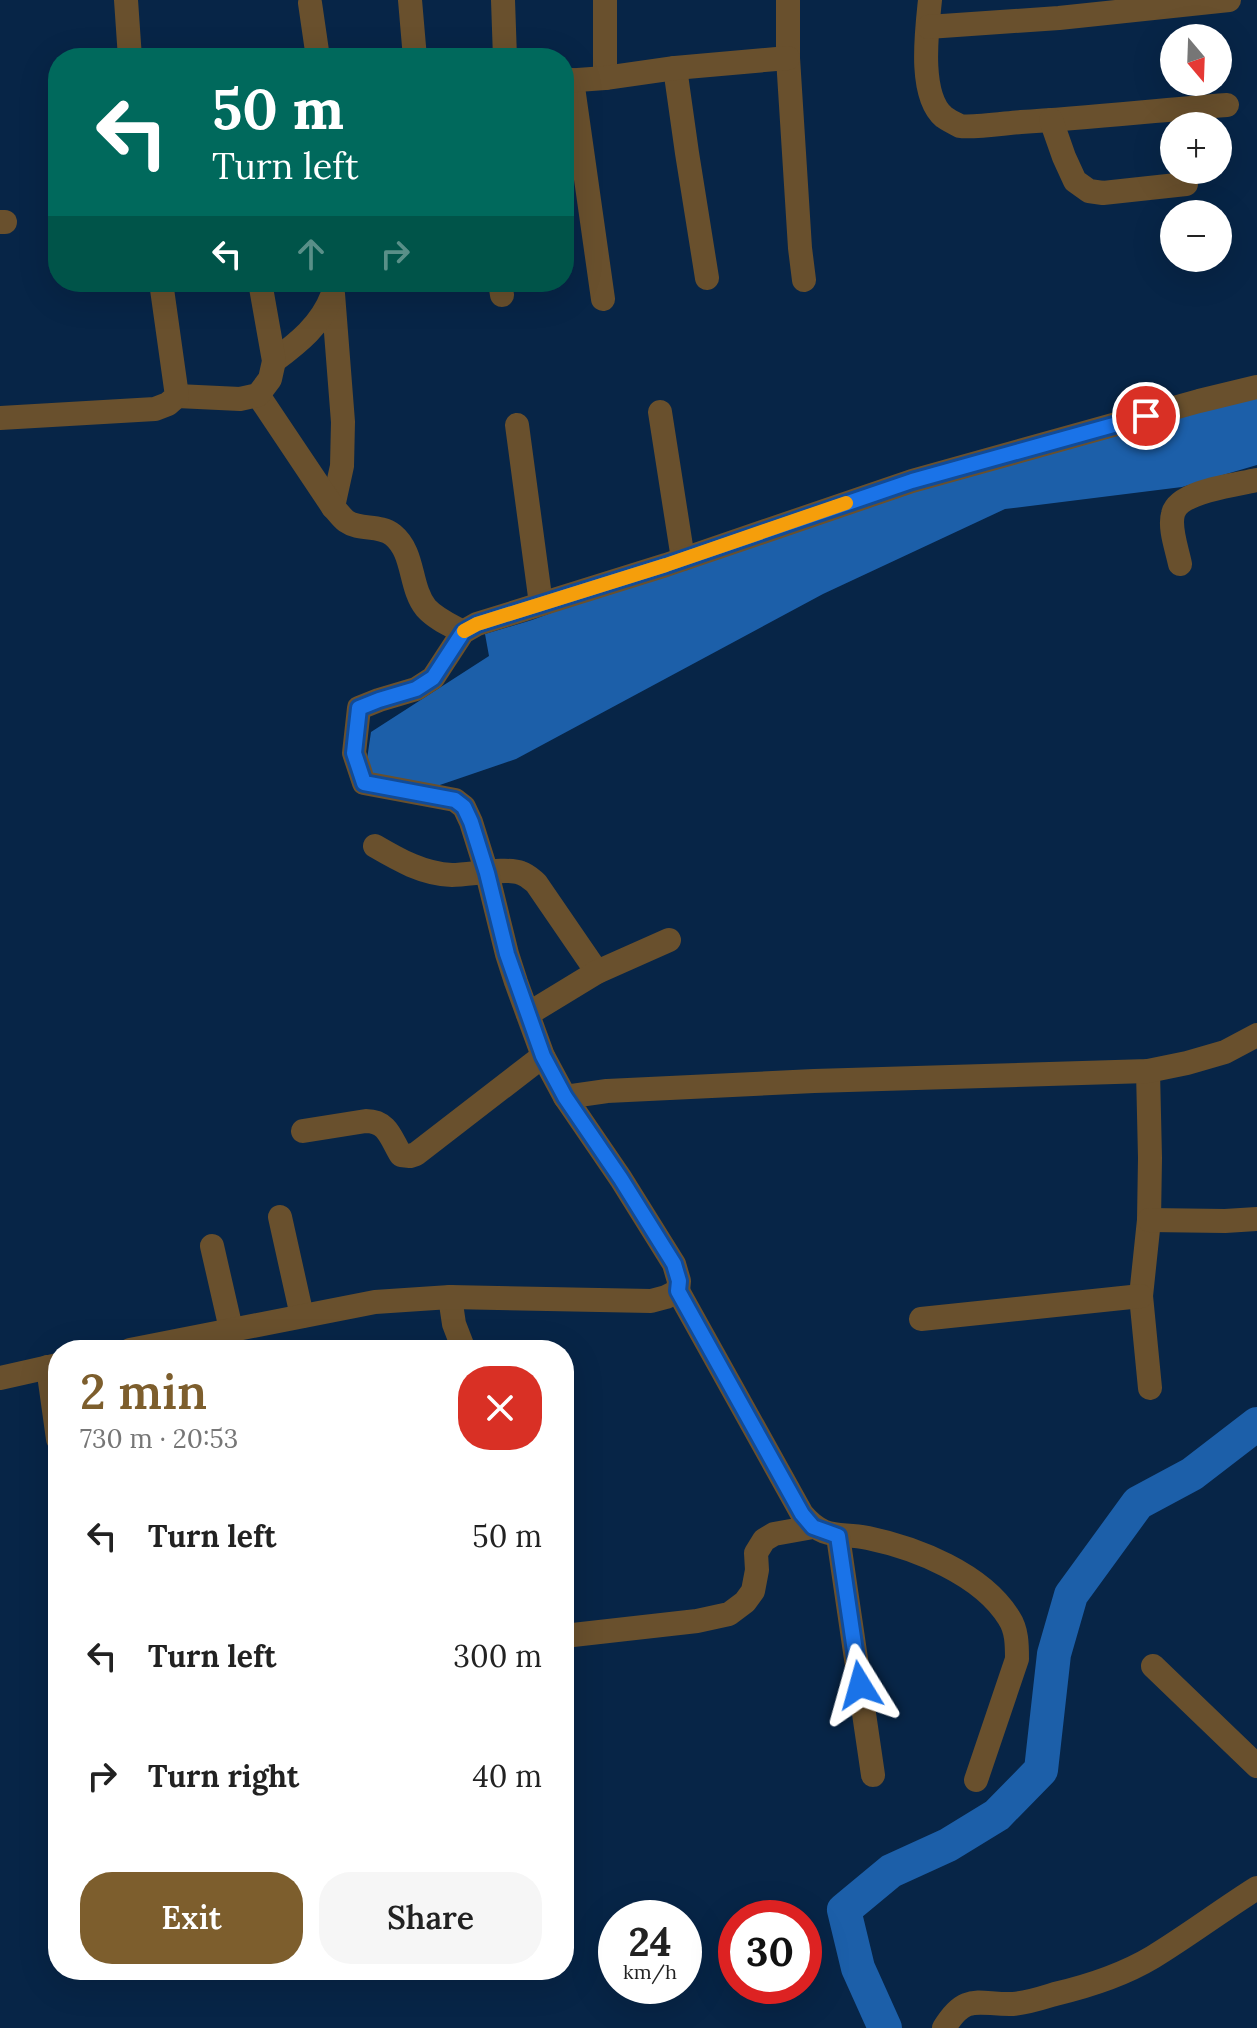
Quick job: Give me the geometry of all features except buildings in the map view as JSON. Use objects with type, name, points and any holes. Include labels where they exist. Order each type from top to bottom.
[{"type":"street","points":[[126,0],[129,48]]},
{"type":"street","points":[[410,0],[414,48]]},
{"type":"street","points":[[503,0],[505,48]]},
{"type":"street","points":[[605,0],[605,78]]},
{"type":"street","points":[[788,0],[788,58],[804,280]]},
{"type":"street","points":[[930,0],[927,77],[936,108],[945,118],[961,126],[1227,105]]},
{"type":"street","points":[[928,27],[1058,9],[1229,0]]},
{"type":"street","points":[[310,3],[317,48]]},
{"type":"street","points":[[574,81],[788,58]]},
{"type":"street","points":[[675,68],[707,278]]},
{"type":"street","points":[[574,118],[603,299]]},
{"type":"street","points":[[1051,120],[1075,181],[1089,191],[1103,193],[1186,184]]},
{"type":"street","points":[[162,292],[177,396]]},
{"type":"street","points":[[0,418],[155,409],[177,396],[240,399],[258,395],[270,379],[274,361],[262,292]]},
{"type":"street","points":[[274,361],[319,322],[331,292]]},
{"type":"street","points":[[333,292],[343,422],[342,466],[333,507]]},
{"type":"street","points":[[976,1780],[1017,1659],[1017,1641],[1011,1620],[994,1598],[963,1574],[910,1549],[865,1537],[838,1536],[813,1527],[802,1514],[678,1291],[679,1281],[674,1264],[565,1097],[543,1056],[507,954],[487,873],[464,807],[455,800],[364,783],[354,753],[359,708],[416,689],[433,678],[463,632],[477,624],[587,591],[912,481],[1257,387]]},
{"type":"street","points":[[258,395],[333,507],[347,522],[382,528],[394,535],[404,548],[426,607],[440,620],[463,632]]},
{"type":"street","points":[[660,412],[683,559]]},
{"type":"street","points":[[517,425],[541,604]]},
{"type":"street","points":[[1180,564],[1172,521],[1173,510],[1181,501],[1198,493],[1257,480]]},
{"type":"street","points":[[375,846],[404,863],[431,872],[451,875],[511,870],[524,873],[536,883],[597,972]]},
{"type":"street","points":[[528,1014],[597,972],[669,940]]},
{"type":"street","points":[[565,1097],[607,1091],[814,1081],[1148,1071],[1225,1052],[1257,1035]]},
{"type":"street","points":[[303,1131],[377,1121],[385,1127],[401,1155],[410,1156],[543,1056]]},
{"type":"street","points":[[1148,1071],[1149,1220],[1141,1296],[1150,1388]]},
{"type":"street","points":[[280,1217],[302,1316]]},
{"type":"street","points":[[1149,1220],[1257,1219]]},
{"type":"street","points":[[212,1246],[231,1329]]},
{"type":"street","points":[[178,1340],[375,1302],[450,1297],[651,1301],[678,1291]]},
{"type":"street","points":[[921,1319],[1141,1296]]},
{"type":"street","points":[[450,1297],[460,1340]]},
{"type":"street","points":[[0,1378],[48,1367]]},
{"type":"street","points":[[574,1635],[697,1621],[729,1614],[745,1602],[753,1591],[756,1553],[764,1540],[774,1534],[813,1527]]},
{"type":"street","points":[[838,1536],[873,1775]]},
{"type":"street","points":[[1153,1666],[1257,1766]]},
{"type":"street","points":[[944,2028],[953,2013],[965,2004],[1014,2004],[1090,1985],[1125,1972],[1257,1888]]},
{"type":"street","points":[[1014,2004],[1019,2028]]},
{"type":"water","points":[[1257,397],[1257,465],[1182,487],[1005,509],[823,594],[516,759],[434,787],[365,773],[371,732],[489,656],[485,634],[532,620],[725,549],[1019,459]]},
{"type":"waterway","points":[[885,2028],[858,1968],[844,1910],[891,1871],[948,1845],[997,1815],[1041,1770],[1054,1654],[1071,1595],[1138,1503],[1192,1474],[1257,1424]]},
{"type":"slow traffic","points":[[464,631],[477,624],[587,591],[846,503]]},
{"type":"route","points":[[860,1685],[838,1536],[813,1527],[802,1514],[678,1291],[679,1281],[674,1264],[565,1097],[543,1056],[507,954],[487,873],[464,807],[455,800],[364,783],[354,753],[359,708],[416,689],[433,678],[463,632],[477,624],[587,591],[912,481],[1146,416]]}]
